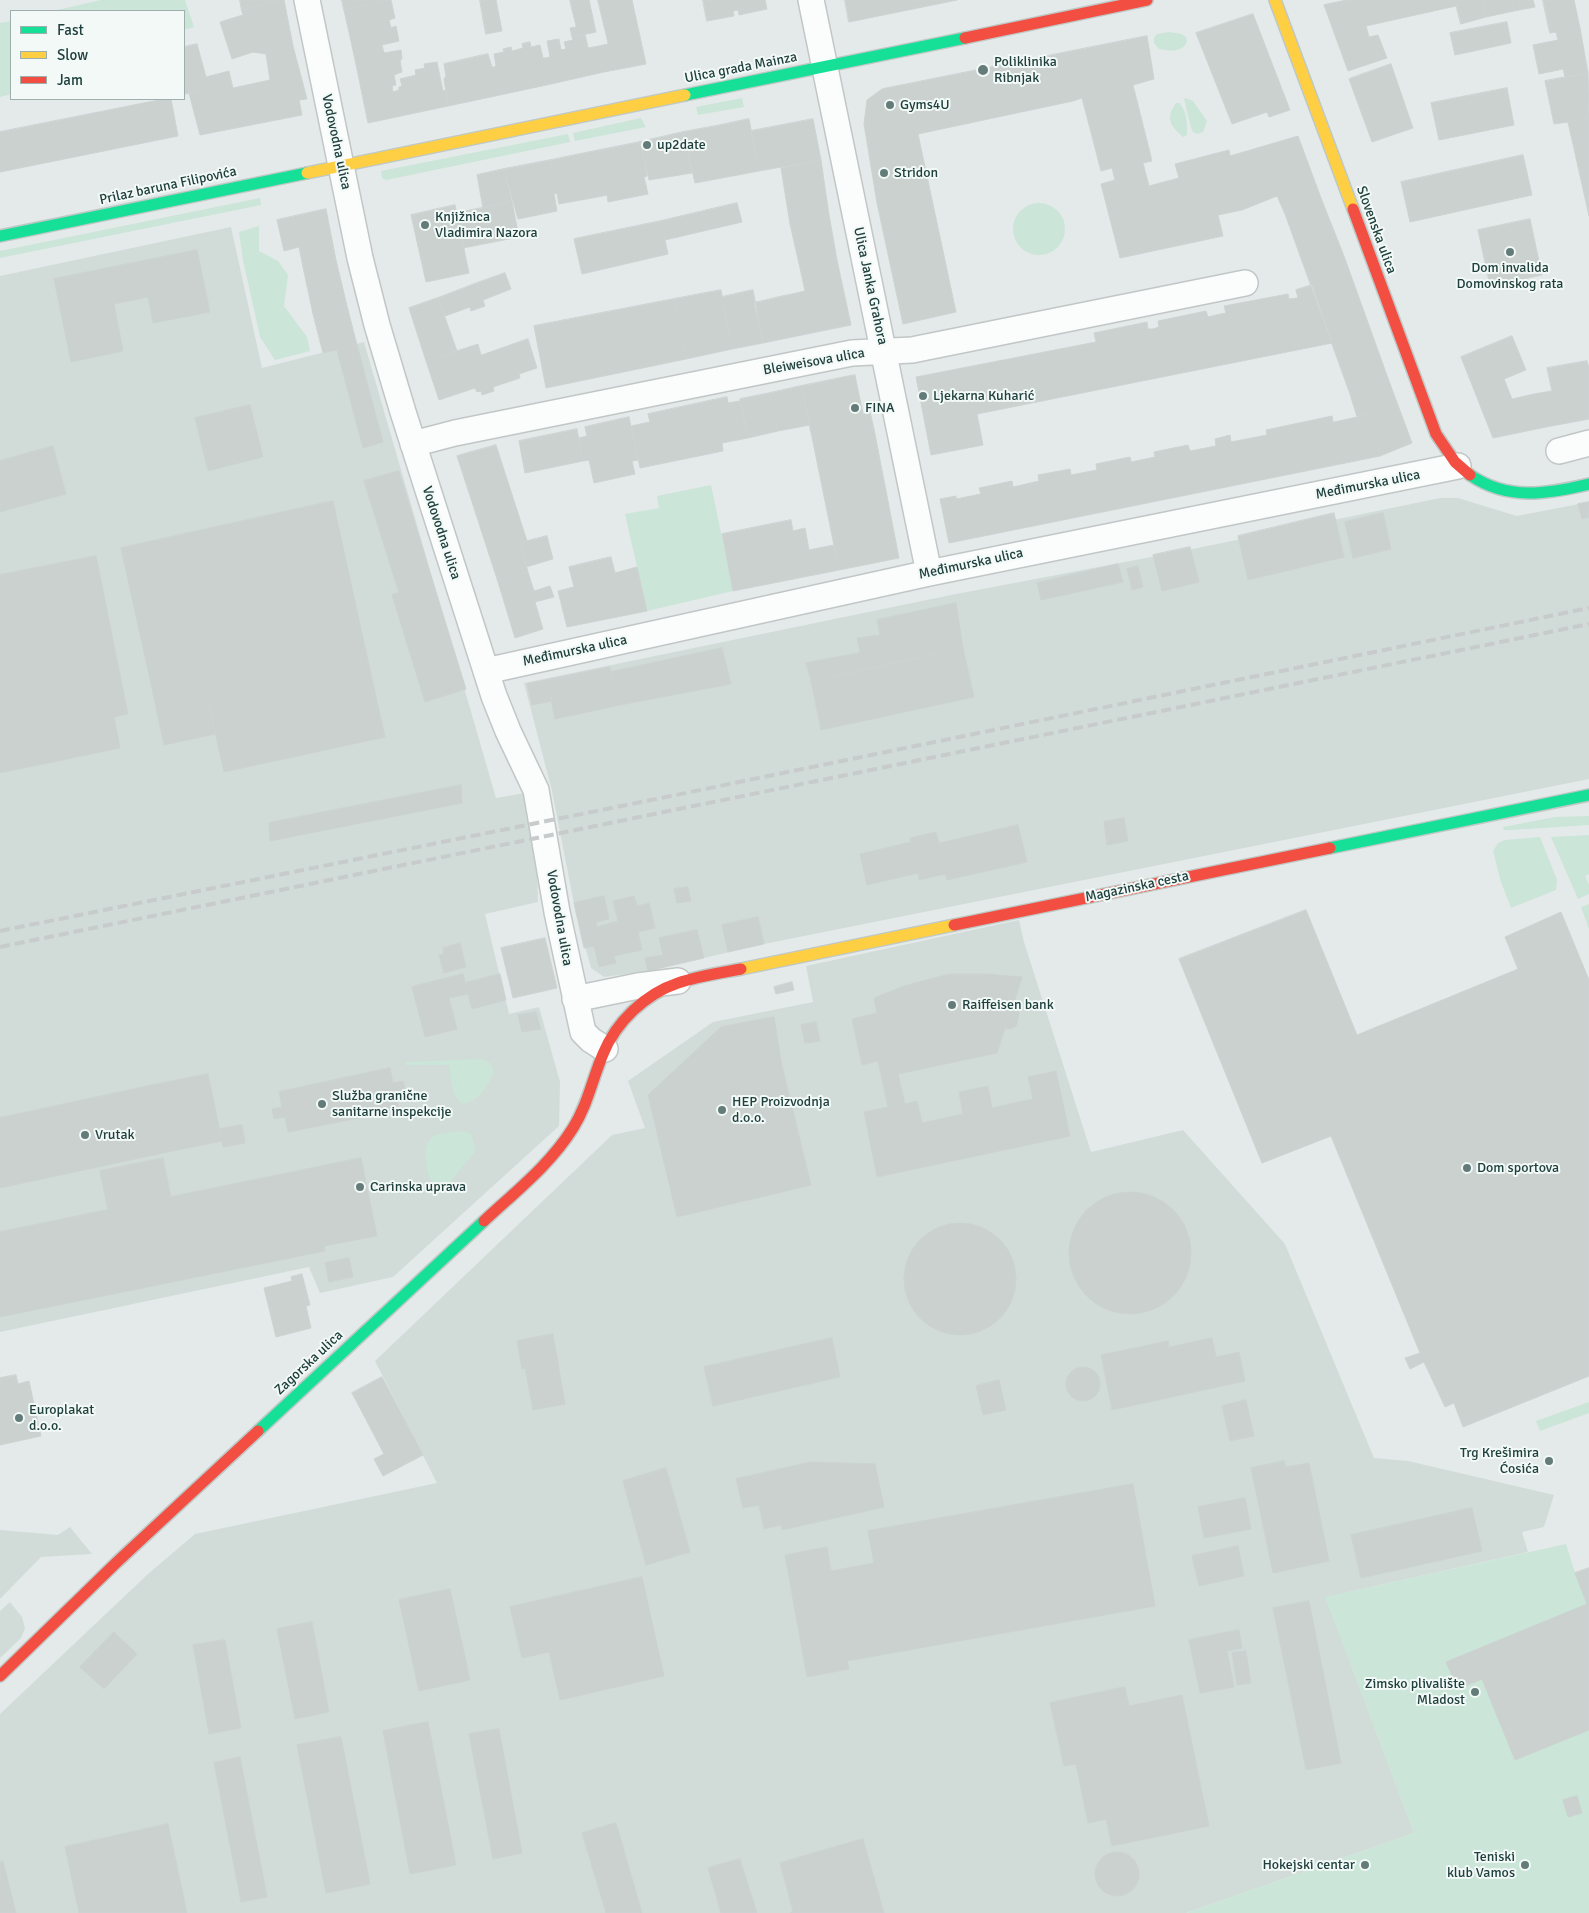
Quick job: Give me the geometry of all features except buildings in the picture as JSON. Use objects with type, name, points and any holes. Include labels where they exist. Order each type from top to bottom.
[{"type":"street","name":"Vodovodna ulica","points":[[307,0],[360,258],[375,316],[413,444],[486,670],[501,714],[536,790],[575,999],[583,1032],[605,1049]]},
{"type":"street","name":"Ulica Janka Grahora","points":[[811,0],[929,572]]},
{"type":"street","name":"Ulica grada Mainza","points":[[341,165],[1147,0]]},
{"type":"street","name":"Slovenska ulica","points":[[1275,0],[1436,434],[1458,466]]},
{"type":"street","name":"Prilaz baruna Filipovića","points":[[0,236],[341,165]]},
{"type":"street","name":"Bleiweisova ulica","points":[[413,444],[455,433],[862,351],[912,350],[1246,283]]},
{"type":"street","points":[[1559,451],[1589,443]]},
{"type":"street","points":[[1458,466],[1469,475],[1487,484],[1524,493],[1533,494],[1589,484]]},
{"type":"street","name":"Međimurska ulica","points":[[486,670],[929,572],[1458,466]]},
{"type":"street","name":"Magazinska cesta","points":[[575,999],[638,986],[685,980],[1589,795]]},
{"type":"street","name":"Magazinska cesta","points":[[605,1049],[624,1021],[641,1004],[657,993],[685,980]]},
{"type":"street","name":"Zagorska ulica","points":[[0,1676],[116,1562],[543,1166],[558,1150],[577,1122],[591,1091],[605,1049]]},
{"type":"shaded area","points":[[231,227],[262,368],[364,342],[496,798],[525,793],[537,865],[538,902],[485,914],[509,1014],[539,1007],[560,1082],[559,1126],[393,1277],[320,1293],[309,1267],[0,1332],[0,276]]},
{"type":"shaded area","points":[[1440,498],[1458,498],[1517,516],[1589,502],[1589,779],[764,944],[648,971],[604,977],[591,968],[576,914],[552,791],[524,683],[951,595],[1188,550]]},
{"type":"shaded area","points":[[1019,920],[1024,942],[1091,1152],[1183,1130],[1285,1244],[1374,1458],[1408,1461],[1554,1495],[1544,1527],[1522,1532],[1528,1552],[1326,1597],[1414,1833],[1186,1913],[0,1913],[0,1714],[148,1574],[195,1534],[437,1483],[375,1361],[612,1135],[645,1128],[628,1081],[713,1022],[813,1002],[806,966]]},
{"type":"shaded area","points":[[70,1527],[92,1554],[41,1557],[0,1599],[0,1530],[58,1535]]},
{"type":"shaded area","points":[[10,1602],[22,1617],[25,1628],[21,1638],[0,1658],[0,1611]]},
{"type":"green space","points":[[101,0],[185,0],[194,27],[185,30],[185,10],[57,10]]},
{"type":"green space","points":[[10,21],[10,94],[0,97],[0,23]]},
{"type":"green space","points":[[1169,32],[1186,37],[1187,42],[1185,46],[1178,50],[1159,49],[1154,43],[1154,38],[1157,34]]},
{"type":"green space","points":[[742,98],[744,107],[698,115],[696,107]]},
{"type":"green space","points":[[1184,99],[1193,101],[1207,121],[1203,132],[1198,134],[1193,132]]},
{"type":"green space","points":[[1176,103],[1179,103],[1184,109],[1186,118],[1187,135],[1183,137],[1170,122],[1171,113]]},
{"type":"green space","points":[[641,118],[646,127],[575,141],[573,133]]},
{"type":"green space","points":[[568,134],[570,142],[386,180],[382,178],[381,171]]},
{"type":"green space","points":[[260,198],[261,205],[0,258],[0,251]]},
{"type":"green space","points":[[1039,203],[1049,205],[1057,211],[1063,219],[1065,229],[1063,239],[1057,247],[1049,253],[1039,255],[1029,253],[1021,247],[1015,239],[1013,229],[1015,219],[1021,211],[1029,205]]},
{"type":"green space","points":[[259,226],[259,251],[278,261],[288,275],[284,306],[307,337],[310,351],[275,360],[260,337],[243,260],[239,232]]},
{"type":"green space","points":[[711,485],[733,591],[647,611],[625,514],[659,508],[657,496]]},
{"type":"green space","points":[[1589,816],[1589,825],[1511,830],[1504,830],[1503,827],[1555,817]]},
{"type":"green space","points":[[1589,835],[1589,874],[1585,876],[1589,885],[1589,894],[1578,899],[1551,837]]},
{"type":"green space","points":[[1540,837],[1557,880],[1556,890],[1511,908],[1501,882],[1493,851],[1498,843],[1505,840]]},
{"type":"green space","points":[[1589,904],[1589,929],[1581,907]]},
{"type":"green space","points":[[480,1059],[490,1064],[493,1068],[493,1074],[478,1097],[463,1104],[453,1092],[449,1065],[405,1065],[406,1062]]},
{"type":"green space","points":[[464,1131],[471,1134],[475,1148],[474,1153],[447,1186],[437,1186],[430,1178],[428,1172],[426,1162],[427,1145],[434,1136],[447,1132]]},
{"type":"green space","points":[[1589,1402],[1589,1413],[1540,1431],[1536,1421]]},
{"type":"green space","name":"Zimsko plivalište Mladost","points":[[1566,1544],[1575,1573],[1589,1568],[1589,1913],[1186,1913],[1414,1833],[1325,1597]]},
{"type":"railway","points":[[0,931],[1589,608]]},
{"type":"railway","points":[[0,947],[1589,624]]},
{"type":"traffic: fast","points":[[685,95],[965,38]]},
{"type":"traffic: fast","points":[[0,236],[307,173]]},
{"type":"traffic: fast","points":[[1470,475],[1499,489],[1513,492],[1543,492],[1589,484]]},
{"type":"traffic: fast","points":[[1330,848],[1589,795]]},
{"type":"traffic: fast","points":[[258,1431],[484,1221]]},
{"type":"traffic: slow","points":[[1275,0],[1353,209]]},
{"type":"traffic: slow","points":[[307,173],[685,95]]},
{"type":"traffic: slow","points":[[741,969],[954,925]]},
{"type":"traffic: jam","points":[[965,38],[1147,0]]},
{"type":"traffic: jam","points":[[1353,209],[1436,434],[1455,462],[1470,475]]},
{"type":"traffic: jam","points":[[954,925],[1330,848]]},
{"type":"traffic: jam","points":[[484,1221],[532,1178],[564,1141],[582,1110],[609,1042],[624,1020],[633,1011],[654,994],[678,983],[741,969]]},
{"type":"traffic: jam","points":[[0,1676],[117,1562],[258,1431]]},
{"type":"place","name":"Poliklinika Ribnjak","points":[[983,70]]},
{"type":"place","name":"Gyms4U","points":[[890,105]]},
{"type":"place","name":"up2date","points":[[647,145]]},
{"type":"place","name":"Stridon","points":[[884,173]]},
{"type":"place","name":"Knjižnica Vladimira Nazora","points":[[425,225]]},
{"type":"place","name":"Dom invalida Domovinskog rata","points":[[1510,252]]},
{"type":"place","name":"Ljekarna Kuharić","points":[[923,396]]},
{"type":"place","name":"FINA","points":[[855,408]]},
{"type":"place","name":"Raiffeisen bank","points":[[952,1005]]},
{"type":"place","name":"Služba granične sanitarne inspekcije","points":[[322,1104]]},
{"type":"place","name":"HEP Proizvodnja d.o.o.","points":[[722,1110]]},
{"type":"place","name":"Vrutak","points":[[85,1135]]},
{"type":"place","name":"Dom sportova","points":[[1467,1168]]},
{"type":"place","name":"Carinska uprava","points":[[360,1187]]},
{"type":"place","name":"Europlakat d.o.o.","points":[[19,1418]]},
{"type":"place","name":"Trg Krešimira Ćosića","points":[[1549,1461]]},
{"type":"place","name":"Zimsko plivalište Mladost","points":[[1475,1692]]},
{"type":"place","name":"Hokejski centar","points":[[1365,1865]]},
{"type":"place","name":"Teniski klub Vamos","points":[[1525,1865]]}]
